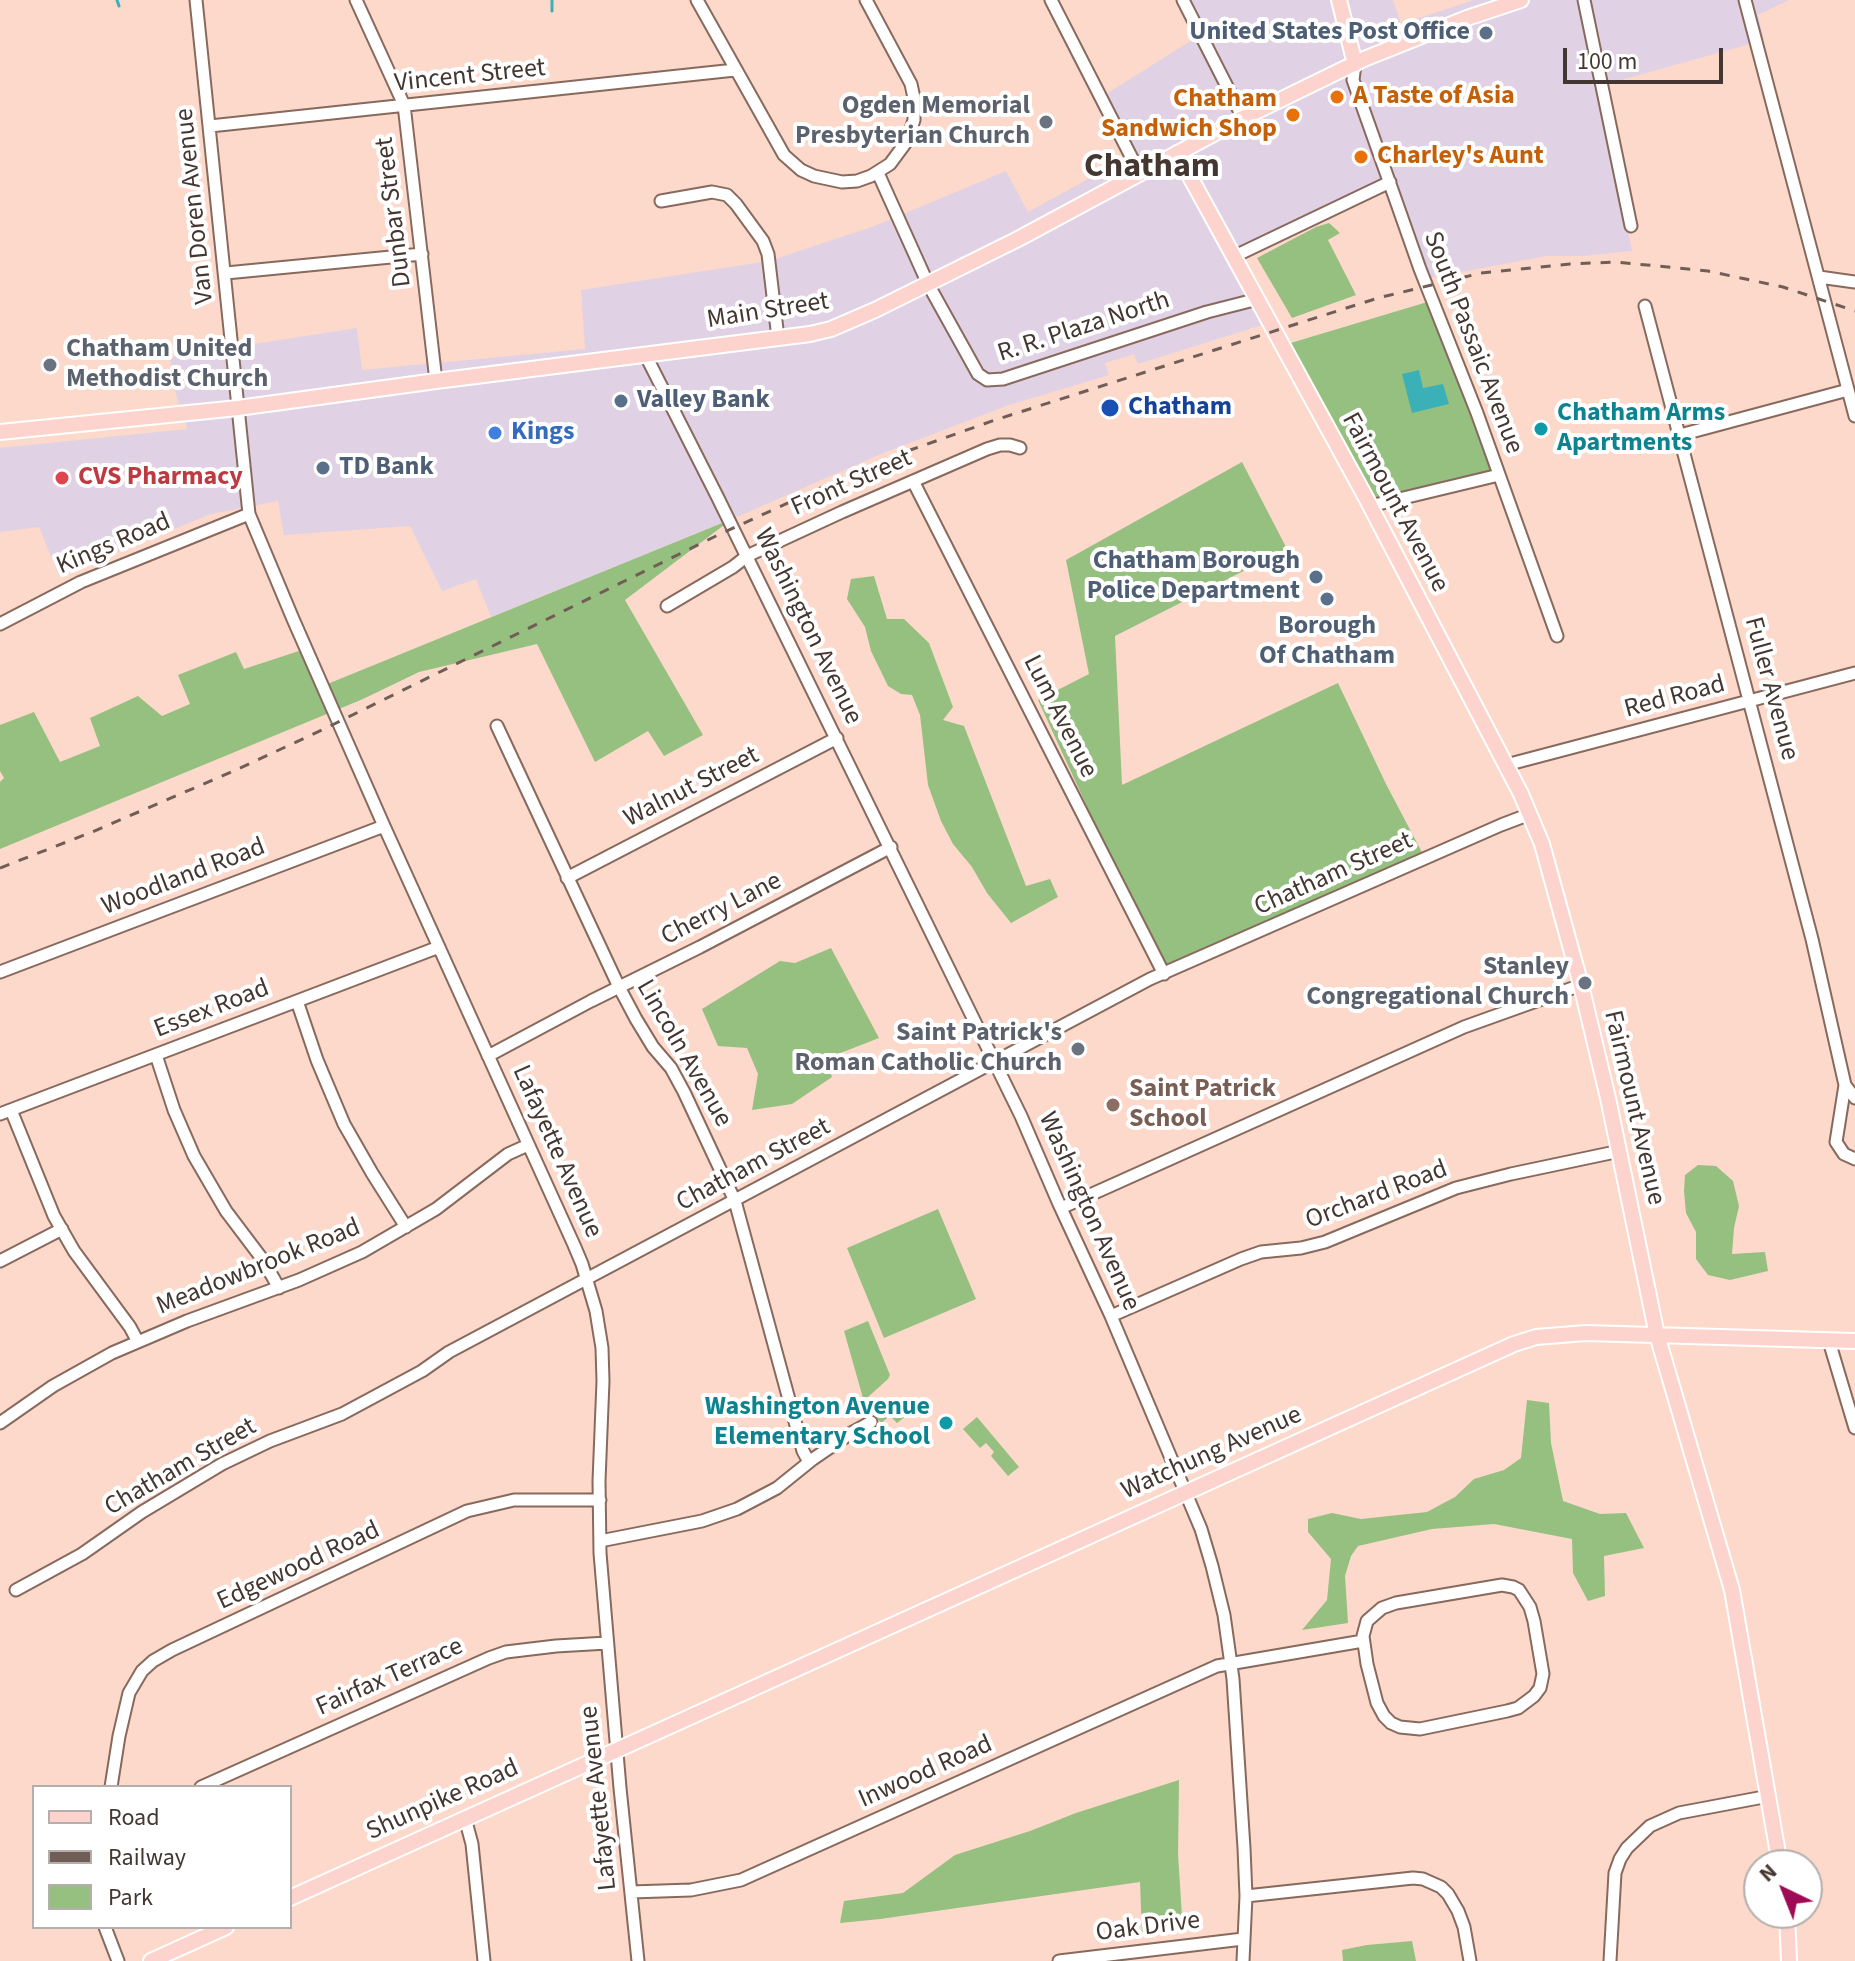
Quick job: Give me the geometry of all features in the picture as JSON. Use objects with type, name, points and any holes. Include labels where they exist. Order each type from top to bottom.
[{"type":"main road","points":[[1339,0],[1355,64]]},
{"type":"main road","name":"Main Street","points":[[0,432],[238,408],[831,329],[852,322],[928,284],[1243,118],[1355,64],[1467,18],[1521,0]]},
{"type":"main road","name":"Fairmount Avenue","points":[[1177,153],[1370,506],[1506,765],[1530,814],[1545,855],[1581,985],[1620,1151],[1657,1335],[1732,1590],[1777,1849]]},
{"type":"main road","name":"Watchung Avenue","points":[[617,1749],[1514,1344],[1552,1335],[1586,1333],[1855,1341]]},
{"type":"main road","name":"Shunpike Road","points":[[292,1897],[617,1749]]},
{"type":"main road","points":[[151,1961],[180,1955],[223,1929]]},
{"type":"main road","points":[[1788,1929],[1789,1961]]},
{"type":"street","name":"Van Doren Avenue","points":[[196,0],[238,408]]},
{"type":"street","name":"Dunbar Street","points":[[356,0],[404,105],[436,381]]},
{"type":"street","points":[[697,0],[780,149],[801,170],[842,182],[857,181],[878,173],[896,157],[907,141],[914,120],[911,84],[866,0]]},
{"type":"street","points":[[1051,0],[1140,174]]},
{"type":"street","points":[[1183,0],[1243,118]]},
{"type":"street","points":[[1584,0],[1631,226]]},
{"type":"street","points":[[1745,0],[1855,416]]},
{"type":"street","name":"South Passaic Avenue","points":[[1355,64],[1353,80],[1557,636]]},
{"type":"street","name":"Vincent Street","points":[[210,126],[735,70]]},
{"type":"street","points":[[878,173],[928,284]]},
{"type":"street","points":[[1235,256],[1390,182]]},
{"type":"street","points":[[661,201],[712,192],[727,195],[736,204],[763,241],[768,254],[778,338]]},
{"type":"street","points":[[226,273],[422,254]]},
{"type":"street","points":[[1819,277],[1855,282]]},
{"type":"street","name":"R. R. Plaza North","points":[[928,284],[978,374],[987,380],[1003,379],[1207,312],[1258,299]]},
{"type":"street","name":"Fuller Avenue","points":[[1645,306],[1798,882],[1845,1085],[1836,1142],[1844,1154],[1855,1159]]},
{"type":"street","name":"Washington Avenue","points":[[645,354],[891,847],[1021,1116],[1186,1492],[1212,1566],[1231,1663],[1239,1746],[1246,1896],[1243,1961]]},
{"type":"street","points":[[1680,435],[1848,390]]},
{"type":"street","name":"Lafayette Avenue","points":[[238,408],[249,514],[384,826],[574,1245],[596,1311],[603,1381],[600,1541],[638,1961]]},
{"type":"street","name":"Front Street","points":[[667,606],[747,556],[913,481],[1000,445],[1020,448]]},
{"type":"street","points":[[1370,506],[1499,475]]},
{"type":"street","name":"Lum Avenue","points":[[913,481],[1164,974]]},
{"type":"street","name":"Kings Road","points":[[0,624],[81,582],[249,514]]},
{"type":"street","name":"Red Road","points":[[1506,765],[1855,673]]},
{"type":"street","name":"Lincoln Avenue","points":[[497,726],[619,987],[653,1047],[671,1068],[735,1201],[803,1451],[809,1462]]},
{"type":"street","name":"Walnut Street","points":[[567,878],[837,738]]},
{"type":"street","name":"Chatham Street","points":[[16,1590],[82,1554],[142,1512],[222,1464],[270,1441],[342,1414],[422,1371],[449,1352],[1164,974],[1530,814]]},
{"type":"street","name":"Woodland Road","points":[[0,972],[384,826]]},
{"type":"street","name":"Cherry Lane","points":[[488,1056],[891,847]]},
{"type":"street","name":"Essex Road","points":[[6,1112],[439,947]]},
{"type":"street","points":[[1061,1208],[1464,1027],[1581,985]]},
{"type":"street","points":[[297,1001],[344,1124],[406,1227]]},
{"type":"street","points":[[156,1055],[174,1110],[194,1156],[226,1211],[263,1260],[279,1288]]},
{"type":"street","name":"Fuller Avenue","points":[[1845,1085],[1855,1098]]},
{"type":"street","points":[[6,1112],[74,1251],[138,1342]]},
{"type":"street","name":"Meadowbrook Road","points":[[0,1423],[53,1386],[112,1353],[362,1252],[436,1209],[508,1154],[528,1145]]},
{"type":"street","name":"Orchard Road","points":[[1111,1316],[1241,1259],[1261,1252],[1325,1242],[1456,1188],[1620,1151]]},
{"type":"street","points":[[0,1261],[62,1229]]},
{"type":"street","points":[[1829,1341],[1855,1428]]},
{"type":"street","points":[[600,1541],[702,1521],[730,1512],[777,1488],[809,1462],[871,1422]]},
{"type":"street","name":"Edgewood Road","points":[[111,1785],[129,1693],[142,1671],[153,1661],[467,1511],[514,1500],[600,1500]]},
{"type":"street","points":[[1495,1586],[1513,1587],[1525,1597],[1534,1621],[1541,1650],[1543,1681],[1534,1696],[1518,1708],[1420,1729],[1400,1727],[1384,1716],[1377,1703],[1363,1641],[1367,1621],[1382,1608],[1495,1586]]},
{"type":"street","name":"Inwood Road","points":[[631,1892],[691,1890],[741,1880],[1205,1671],[1231,1663],[1363,1641]]},
{"type":"street","name":"Fairfax Terrace","points":[[205,1785],[489,1658],[518,1651],[607,1643]]},
{"type":"street","points":[[1610,1961],[1615,1873],[1627,1848],[1640,1834],[1679,1813],[1769,1796]]},
{"type":"street","points":[[465,1818],[472,1844],[484,1961]]},
{"type":"street","points":[[1246,1896],[1423,1879],[1441,1887],[1458,1911],[1470,1961]]},
{"type":"street","points":[[106,1929],[118,1961]]},
{"type":"street","name":"Oak Drive","points":[[1059,1961],[1243,1939]]},
{"type":"shaded area","points":[[1183,0],[1393,0],[1401,24],[1474,0],[1789,0],[1758,15],[1764,40],[1600,86],[1632,251],[1546,256],[1424,279],[1389,182],[1226,260],[1262,325],[1138,364],[1134,354],[1105,363],[1109,375],[1009,405],[881,454],[732,519],[491,617],[476,579],[442,591],[410,526],[284,535],[278,501],[211,514],[59,576],[39,527],[0,532],[0,448],[187,429],[173,385],[170,357],[357,328],[362,370],[585,349],[581,290],[769,261],[872,227],[1006,171],[1028,212],[1130,156],[1100,98],[1200,35]]},
{"type":"green space","points":[[1329,223],[1340,233],[1328,240],[1356,295],[1292,318],[1257,258]]},
{"type":"green space","points":[[1434,300],[1500,475],[1370,505],[1284,345]]},
{"type":"green space","points":[[1242,462],[1287,549],[1115,636],[1122,785],[1338,683],[1426,860],[1163,972],[1038,700],[1089,674],[1066,560]]},
{"type":"green space","points":[[732,519],[625,600],[703,735],[664,756],[648,731],[595,762],[537,644],[419,672],[363,699],[0,849],[0,782],[4,778],[0,771],[0,725],[34,712],[60,762],[100,746],[90,718],[138,696],[162,716],[190,704],[178,675],[236,652],[244,669],[308,648],[325,685]]},
{"type":"green space","points":[[874,576],[887,619],[904,619],[929,643],[953,707],[943,720],[964,726],[1026,886],[1050,879],[1058,897],[1011,923],[953,844],[941,821],[928,785],[920,715],[912,695],[901,694],[888,686],[871,651],[865,627],[847,599],[851,579]]},
{"type":"green space","points":[[831,948],[879,1038],[825,1059],[832,1077],[792,1104],[752,1110],[758,1074],[747,1048],[718,1046],[702,1009],[780,961],[795,963]]},
{"type":"green space","points":[[1698,1165],[1716,1166],[1733,1181],[1739,1206],[1732,1254],[1765,1252],[1768,1271],[1730,1280],[1708,1275],[1696,1259],[1696,1232],[1686,1213],[1684,1191],[1685,1175]]},
{"type":"green space","points":[[938,1209],[976,1299],[884,1338],[847,1248]]},
{"type":"green space","points":[[868,1321],[890,1375],[868,1397],[863,1398],[844,1331]]},
{"type":"green space","points":[[890,1398],[906,1416],[897,1423],[890,1416],[881,1423],[876,1411]]},
{"type":"green space","points":[[1527,1400],[1549,1403],[1551,1443],[1563,1501],[1600,1514],[1626,1513],[1644,1548],[1604,1556],[1605,1596],[1588,1601],[1573,1573],[1572,1539],[1494,1524],[1432,1529],[1358,1546],[1351,1556],[1345,1576],[1348,1623],[1302,1630],[1327,1600],[1331,1559],[1308,1532],[1308,1519],[1332,1513],[1361,1519],[1427,1512],[1455,1497],[1474,1479],[1504,1470],[1521,1458]]},
{"type":"green space","points":[[977,1417],[1019,1467],[1008,1476],[991,1456],[994,1452],[986,1443],[980,1448],[963,1429]]},
{"type":"green space","points":[[1179,1780],[1178,1854],[1183,1932],[1142,1934],[1140,1882],[840,1923],[844,1901],[903,1893],[955,1855]]},
{"type":"green space","points":[[1412,1941],[1416,1961],[1343,1961],[1342,1950]]},
{"type":"water","points":[[1419,370],[1423,388],[1443,384],[1449,404],[1412,413],[1402,374]]},
{"type":"waterway","points":[[117,0],[119,6]]},
{"type":"waterway","points":[[552,0],[552,11]]},
{"type":"railway","points":[[0,868],[236,770],[716,536],[851,474],[995,420],[1378,298],[1481,273],[1616,262],[1708,271],[1783,287],[1855,311]]},
{"type":"place","name":"United States Post Office","points":[[1486,33]]},
{"type":"place","name":"A Taste of Asia","points":[[1337,97]]},
{"type":"place","name":"Chatham Sandwich Shop","points":[[1293,115]]},
{"type":"place","name":"Ogden Memorial Presbyterian Church","points":[[1046,122]]},
{"type":"place","name":"Charley's Aunt","points":[[1361,157]]},
{"type":"place","name":"Chatham United Methodist Church","points":[[50,365]]},
{"type":"place","name":"Valley Bank","points":[[621,401]]},
{"type":"place","name":"Chatham","points":[[1110,408]]},
{"type":"place","name":"Chatham Arms Apartments","points":[[1541,429]]},
{"type":"place","name":"Kings","points":[[495,433]]},
{"type":"place","name":"TD Bank","points":[[323,468]]},
{"type":"place","name":"CVS Pharmacy","points":[[62,478]]},
{"type":"place","name":"Chatham Borough Police Department","points":[[1316,577]]},
{"type":"place","name":"Borough Of Chatham","points":[[1327,599]]},
{"type":"place","name":"Stanley Congregational Church","points":[[1585,983]]},
{"type":"place","name":"Saint Patrick's Roman Catholic Church","points":[[1078,1049]]},
{"type":"place","name":"Saint Patrick School","points":[[1113,1105]]},
{"type":"place","name":"Washington Avenue Elementary School","points":[[946,1423]]},
{"type":"district","name":"Chatham","points":[[1152,169]]}]
